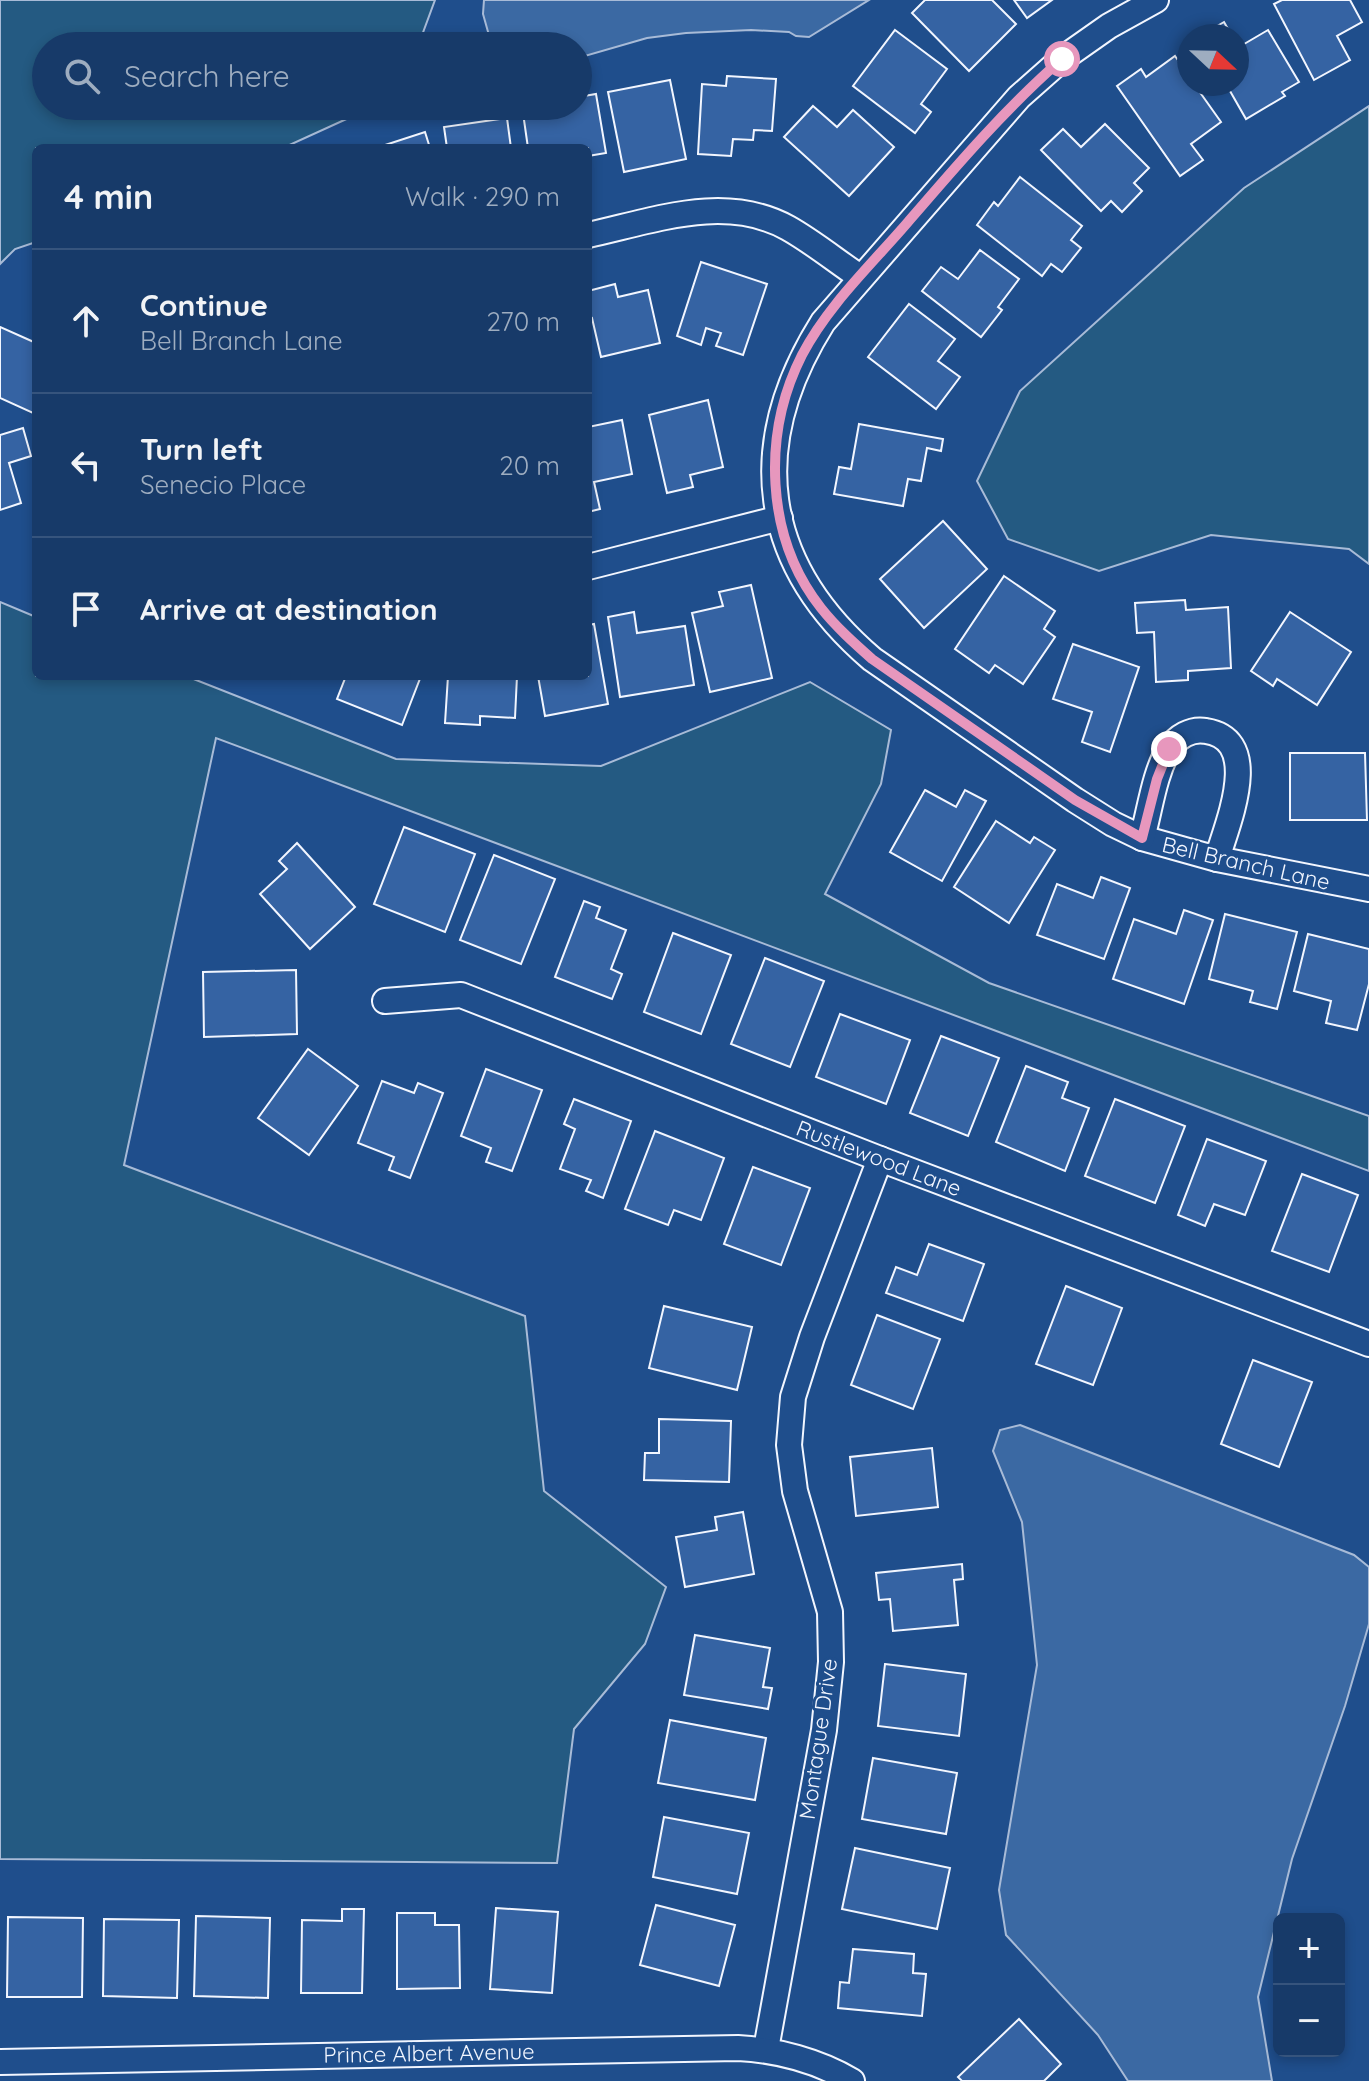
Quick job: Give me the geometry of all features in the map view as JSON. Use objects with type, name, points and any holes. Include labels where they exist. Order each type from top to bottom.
[{"type":"street","name":"Bell Branch Lane","points":[[1156,0],[1062,59],[1019,97],[823,322],[803,354],[788,389],[778,426],[774,464],[780,518],[792,556],[809,590],[844,634],[872,659],[1075,800],[1142,838],[1217,859],[1369,889]]},
{"type":"street","points":[[592,234],[698,211],[733,211],[788,228],[860,277]]},
{"type":"street","points":[[592,566],[780,518]]},
{"type":"street","points":[[1142,838],[1157,779],[1169,749],[1183,734],[1203,730],[1221,735],[1235,748],[1239,771],[1217,859]]},
{"type":"street","name":"Rustlewood Lane","points":[[385,1001],[461,995],[880,1159],[1369,1344]]},
{"type":"street","name":"Montague Drive","points":[[766,2049],[824,1730],[831,1662],[830,1612],[795,1491],[789,1445],[793,1397],[812,1337],[880,1159]]},
{"type":"street","name":"Prince Albert Avenue","points":[[0,2062],[766,2049],[798,2058],[852,2081]]},
{"type":"shaded area","points":[[0,0],[435,0],[423,32],[32,32],[32,120],[344,120],[292,144],[32,144],[32,243],[15,249],[0,264]]},
{"type":"shaded area","points":[[484,0],[869,0],[809,37],[789,32],[751,30],[686,33],[647,38],[592,54],[592,32],[488,32],[483,14]]},
{"type":"shaded area","points":[[1369,106],[1369,564],[1349,549],[1211,535],[1099,571],[1008,539],[977,481],[1020,391],[1244,188]]},
{"type":"shaded area","points":[[0,602],[32,615],[32,680],[196,680],[396,759],[601,766],[810,682],[891,730],[881,784],[825,894],[989,983],[1369,1116],[1369,1171],[216,738],[124,1165],[525,1316],[544,1491],[666,1587],[645,1644],[574,1729],[557,1863],[0,1859]]},
{"type":"shaded area","points":[[1020,1425],[1354,1555],[1369,1567],[1369,1624],[1345,1706],[1292,1859],[1279,1913],[1273,1913],[1273,1936],[1258,1997],[1272,2081],[1128,2081],[1098,2035],[1006,1935],[999,1890],[1037,1665],[1022,1522],[993,1451],[1000,1430]]},
{"type":"building","points":[[925,0],[992,0],[1016,24],[969,71],[912,13]]},
{"type":"building","points":[[1014,0],[1052,0],[1027,18]]},
{"type":"building","points":[[1282,0],[1350,0],[1362,22],[1337,36],[1350,60],[1314,80],[1274,4]]},
{"type":"building","points":[[895,30],[947,69],[921,104],[931,112],[915,133],[853,86]]},
{"type":"building","points":[[1268,30],[1299,82],[1282,92],[1285,96],[1246,119],[1233,96],[1249,96],[1249,41]]},
{"type":"building","points":[[1175,56],[1177,96],[1203,96],[1221,122],[1191,144],[1203,160],[1180,176],[1117,86],[1141,69],[1146,77]]},
{"type":"building","points":[[727,76],[776,79],[772,131],[754,130],[753,140],[733,139],[731,156],[698,154],[702,84],[726,86]]},
{"type":"building","points":[[670,80],[686,159],[624,172],[608,92]]},
{"type":"building","points":[[596,94],[606,153],[592,155],[592,144],[527,144],[524,120],[592,120],[592,95]]},
{"type":"building","points":[[813,106],[837,127],[853,110],[894,147],[849,196],[784,137]]},
{"type":"building","points":[[507,120],[510,144],[446,144],[444,127]]},
{"type":"building","points":[[1105,124],[1149,168],[1134,183],[1142,191],[1122,212],[1111,201],[1101,211],[1041,150],[1063,129],[1081,147]]},
{"type":"building","points":[[425,132],[429,144],[388,144]]},
{"type":"building","points":[[1020,177],[1082,226],[1071,240],[1081,248],[1062,272],[1051,264],[1042,276],[977,225],[994,202],[998,206]]},
{"type":"building","points":[[980,250],[1019,279],[998,307],[1002,310],[981,337],[922,291],[941,267],[958,279]]},
{"type":"building","points":[[701,262],[767,284],[743,355],[716,346],[721,333],[706,328],[701,345],[677,336]]},
{"type":"building","points":[[615,284],[618,297],[648,290],[660,343],[601,357],[592,318],[592,290]]},
{"type":"building","points":[[909,304],[955,339],[938,361],[960,377],[936,409],[868,357]]},
{"type":"building","points":[[0,327],[32,341],[32,413],[0,398]]},
{"type":"building","points":[[708,400],[723,467],[690,475],[693,487],[667,493],[649,415]]},
{"type":"building","points":[[622,420],[632,474],[594,482],[600,509],[592,511],[592,426]]},
{"type":"building","points":[[859,424],[943,439],[941,451],[927,448],[921,481],[908,479],[903,506],[834,494],[839,467],[851,469]]},
{"type":"building","points":[[23,428],[31,456],[9,463],[21,503],[0,510],[0,435]]},
{"type":"building","points":[[943,521],[987,569],[924,628],[880,579]]},
{"type":"building","points":[[1004,576],[1055,611],[1044,629],[1055,637],[1023,684],[995,665],[989,673],[955,649]]},
{"type":"building","points":[[751,585],[772,678],[710,692],[692,613],[723,606],[719,592]]},
{"type":"building","points":[[1185,600],[1186,610],[1228,607],[1231,668],[1188,671],[1188,680],[1156,682],[1154,632],[1137,633],[1135,603]]},
{"type":"building","points":[[634,612],[637,633],[685,626],[694,685],[620,697],[608,617]]},
{"type":"building","points":[[1290,612],[1351,652],[1317,705],[1277,679],[1273,686],[1251,671]]},
{"type":"building","points":[[592,624],[608,704],[545,716],[539,680],[592,680]]},
{"type":"building","points":[[1073,644],[1139,667],[1110,752],[1082,742],[1092,712],[1053,699]]},
{"type":"building","points":[[344,680],[419,680],[402,725],[337,699]]},
{"type":"building","points":[[448,680],[517,680],[515,718],[480,716],[480,725],[445,723]]},
{"type":"building","points":[[1290,753],[1365,753],[1367,820],[1290,820]]},
{"type":"building","points":[[925,790],[956,807],[965,790],[986,801],[942,881],[890,852]]},
{"type":"building","points":[[996,821],[1030,843],[1034,837],[1055,850],[1009,923],[954,887]]},
{"type":"building","points":[[404,827],[475,854],[445,932],[374,904]]},
{"type":"building","points":[[297,843],[355,907],[310,949],[260,894],[287,869],[279,861]]},
{"type":"building","points":[[494,855],[555,879],[521,964],[460,940]]},
{"type":"building","points":[[1101,877],[1130,888],[1104,959],[1037,935],[1057,884],[1093,898]]},
{"type":"building","points":[[584,901],[600,907],[596,918],[626,930],[611,969],[622,974],[612,999],[555,977]]},
{"type":"building","points":[[1184,910],[1213,920],[1184,1004],[1113,979],[1134,919],[1176,934]]},
{"type":"building","points":[[1225,914],[1297,932],[1277,1009],[1250,1002],[1253,991],[1209,979]]},
{"type":"building","points":[[673,933],[731,955],[701,1034],[644,1012]]},
{"type":"building","points":[[1308,934],[1369,949],[1369,984],[1357,1030],[1326,1023],[1331,1001],[1294,991]]},
{"type":"building","points":[[765,958],[824,981],[790,1067],[731,1044]]},
{"type":"building","points":[[296,970],[297,1034],[204,1037],[203,972]]},
{"type":"building","points":[[840,1014],[910,1040],[886,1104],[816,1077]]},
{"type":"building","points":[[941,1036],[999,1058],[968,1136],[910,1113]]},
{"type":"building","points":[[308,1049],[358,1086],[309,1155],[258,1118]]},
{"type":"building","points":[[1026,1066],[1068,1082],[1062,1098],[1089,1108],[1065,1171],[996,1142]]},
{"type":"building","points":[[486,1069],[542,1090],[512,1171],[486,1162],[491,1148],[461,1136]]},
{"type":"building","points":[[382,1081],[414,1093],[418,1083],[443,1093],[410,1178],[389,1170],[394,1157],[358,1143]]},
{"type":"building","points":[[574,1099],[631,1121],[603,1198],[586,1191],[591,1180],[560,1169],[575,1129],[564,1124]]},
{"type":"building","points":[[1115,1099],[1185,1126],[1155,1203],[1085,1176]]},
{"type":"building","points":[[655,1131],[724,1158],[701,1220],[674,1210],[668,1225],[625,1209]]},
{"type":"building","points":[[1207,1139],[1266,1161],[1245,1215],[1214,1204],[1205,1226],[1178,1215]]},
{"type":"building","points":[[753,1167],[810,1188],[781,1265],[724,1244]]},
{"type":"building","points":[[1302,1174],[1358,1195],[1329,1272],[1272,1251]]},
{"type":"building","points":[[929,1244],[984,1264],[963,1321],[886,1293],[896,1267],[917,1275]]},
{"type":"building","points":[[1066,1286],[1122,1308],[1093,1385],[1036,1364]]},
{"type":"building","points":[[664,1306],[752,1327],[737,1390],[649,1368]]},
{"type":"building","points":[[877,1315],[940,1339],[913,1409],[851,1385]]},
{"type":"building","points":[[1253,1360],[1312,1382],[1279,1467],[1221,1444]]},
{"type":"building","points":[[659,1419],[731,1421],[729,1482],[644,1480],[645,1453],[659,1453]]},
{"type":"building","points":[[932,1448],[938,1507],[856,1516],[850,1457]]},
{"type":"building","points":[[743,1512],[754,1574],[685,1587],[676,1537],[717,1530],[715,1517]]},
{"type":"building","points":[[962,1564],[963,1579],[954,1580],[958,1625],[893,1631],[890,1599],[879,1600],[876,1573]]},
{"type":"building","points":[[695,1635],[770,1648],[763,1687],[772,1688],[768,1709],[684,1695]]},
{"type":"building","points":[[885,1664],[966,1674],[959,1736],[878,1726]]},
{"type":"building","points":[[670,1720],[766,1738],[755,1800],[658,1783]]},
{"type":"building","points":[[873,1758],[957,1773],[946,1834],[862,1819]]},
{"type":"building","points":[[664,1817],[749,1833],[737,1894],[653,1877]]},
{"type":"building","points":[[855,1848],[950,1868],[937,1929],[842,1909]]},
{"type":"building","points":[[656,1905],[735,1925],[719,1986],[640,1965]]},
{"type":"building","points":[[496,1908],[558,1912],[552,1993],[490,1989]]},
{"type":"building","points":[[342,1909],[364,1909],[362,1993],[301,1993],[302,1920],[342,1921]]},
{"type":"building","points":[[397,1913],[435,1913],[435,1925],[459,1925],[460,1988],[397,1989]]},
{"type":"building","points":[[196,1916],[270,1918],[268,1998],[194,1996]]},
{"type":"building","points":[[8,1917],[83,1918],[82,1997],[7,1997]]},
{"type":"building","points":[[104,1919],[179,1920],[177,1998],[103,1996]]},
{"type":"building","points":[[853,1949],[914,1954],[913,1973],[926,1974],[922,2016],[838,2008],[840,1982],[849,1983]]},
{"type":"building","points":[[1019,2019],[1061,2064],[1044,2081],[962,2081],[958,2077]]},
{"type":"route","points":[[1062,59],[1019,97],[968,152],[823,322],[803,354],[788,389],[778,426],[774,464],[777,502],[792,556],[809,590],[844,634],[872,659],[1113,824],[1142,838],[1157,779],[1169,749]]}]
